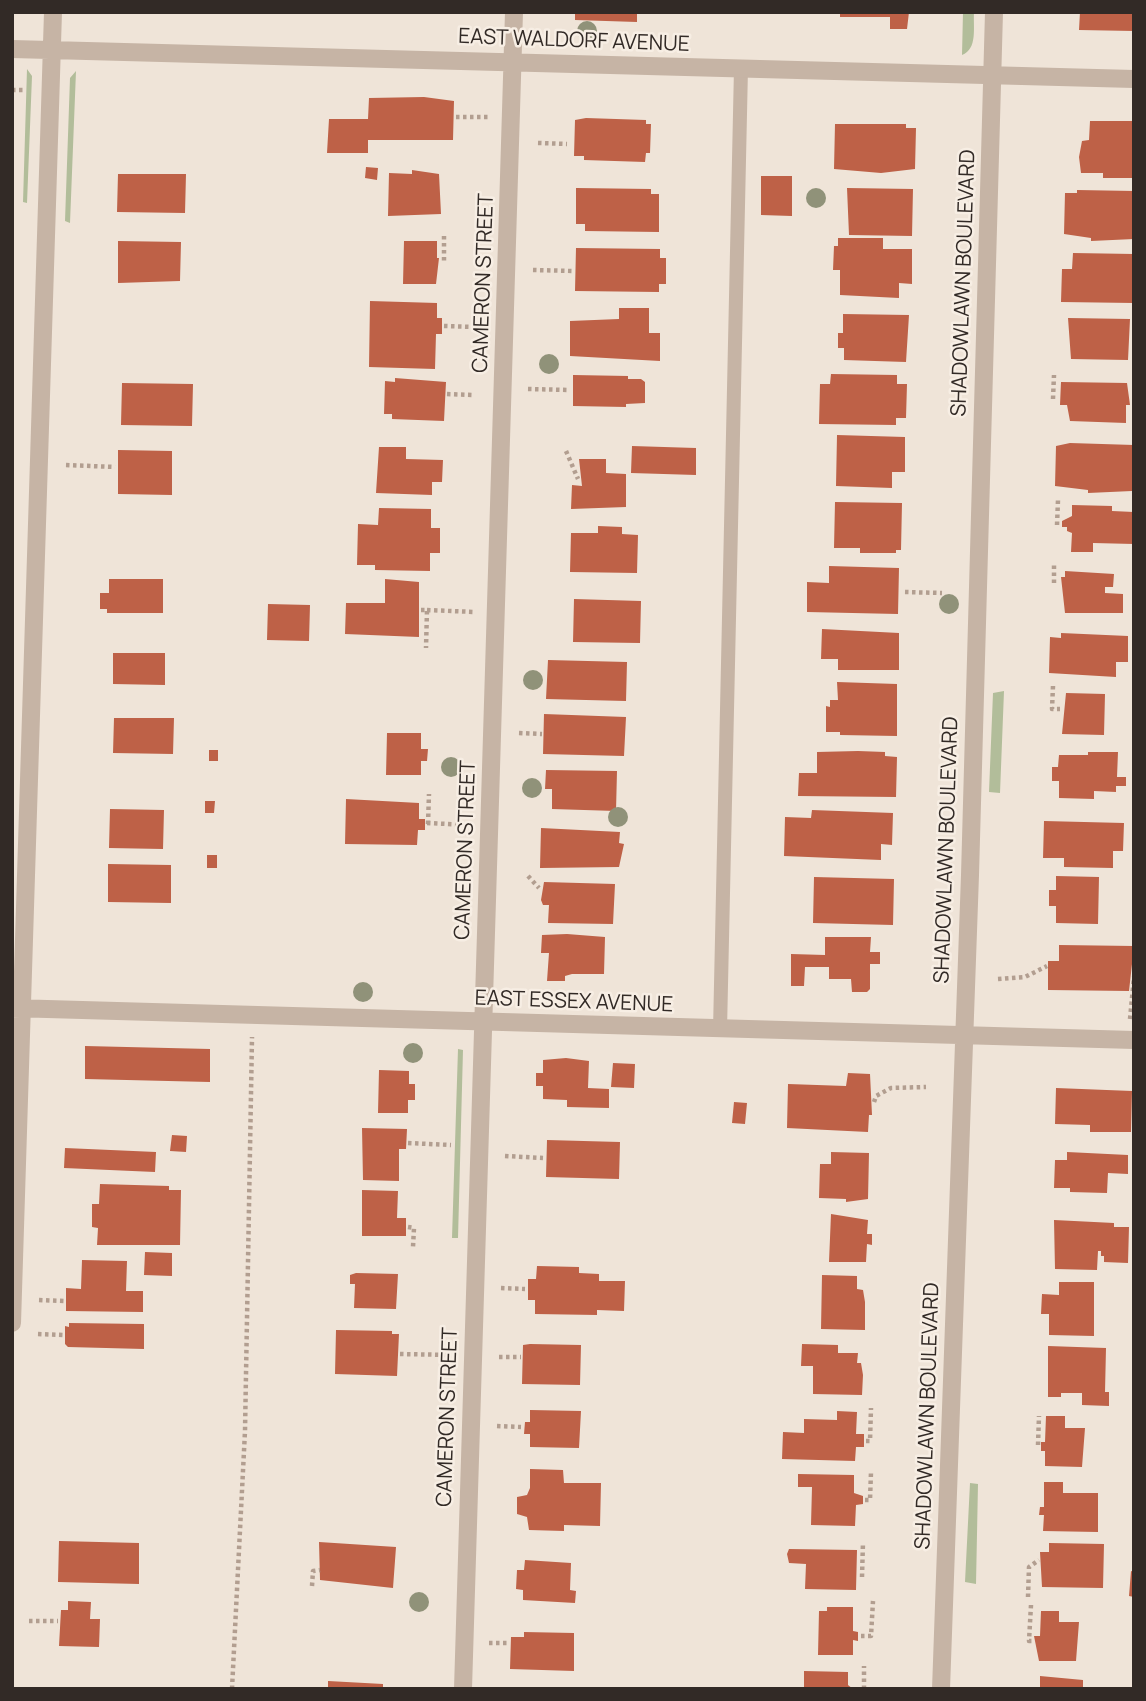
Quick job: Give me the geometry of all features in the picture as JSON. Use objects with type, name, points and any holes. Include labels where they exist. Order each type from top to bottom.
[{"type":"street","points":[[12,1323],[17,1009],[53,12]]},
{"type":"street","name":"CAMERON STREET","points":[[463,1689],[514,12]]},
{"type":"street","name":"SHADOWLAWN BOULEVARD","points":[[942,1689],[965,1035],[994,12]]},
{"type":"street","name":"EAST WALDORF AVENUE","points":[[12,49],[1134,79]]},
{"type":"street","name":"EAST ESSEX AVENUE","points":[[17,1009],[1134,1040]]},
{"type":"lane","points":[[720,1030],[741,68]]},
{"type":"path","points":[[12,90],[23,90]]},
{"type":"path","points":[[456,117],[491,117]]},
{"type":"path","points":[[538,143],[567,144]]},
{"type":"path","points":[[444,236],[444,264]]},
{"type":"path","points":[[533,270],[573,271]]},
{"type":"path","points":[[444,326],[476,327]]},
{"type":"path","points":[[1053,399],[1054,375]]},
{"type":"path","points":[[528,389],[570,390]]},
{"type":"path","points":[[447,394],[474,395]]},
{"type":"path","points":[[566,451],[578,479]]},
{"type":"path","points":[[66,465],[115,467]]},
{"type":"path","points":[[1057,525],[1058,500]]},
{"type":"path","points":[[1054,564],[1054,583]]},
{"type":"path","points":[[905,592],[942,593]]},
{"type":"path","points":[[426,648],[424,610],[475,612]]},
{"type":"path","points":[[1053,686],[1052,709],[1060,709]]},
{"type":"path","points":[[520,733],[542,734]]},
{"type":"path","points":[[429,794],[428,824],[470,825]]},
{"type":"path","points":[[528,876],[540,888]]},
{"type":"path","points":[[998,979],[1019,979],[1046,966]]},
{"type":"path","points":[[1130,1019],[1134,977]]},
{"type":"path","points":[[232,1689],[245,1431],[248,1197],[252,1143],[249,1104],[253,1015]]},
{"type":"path","points":[[874,1101],[876,1096],[891,1088],[926,1087]]},
{"type":"path","points":[[408,1143],[452,1145]]},
{"type":"path","points":[[505,1156],[543,1158]]},
{"type":"path","points":[[408,1227],[414,1228],[414,1247]]},
{"type":"path","points":[[501,1288],[525,1289]]},
{"type":"path","points":[[39,1300],[64,1301]]},
{"type":"path","points":[[38,1334],[63,1335]]},
{"type":"path","points":[[400,1354],[453,1355]]},
{"type":"path","points":[[499,1357],[521,1357]]},
{"type":"path","points":[[866,1441],[870,1441],[871,1408]]},
{"type":"path","points":[[1038,1445],[1039,1416]]},
{"type":"path","points":[[497,1426],[522,1427]]},
{"type":"path","points":[[865,1500],[870,1500],[871,1472]]},
{"type":"path","points":[[862,1577],[863,1542]]},
{"type":"path","points":[[1028,1597],[1029,1567],[1039,1560]]},
{"type":"path","points":[[312,1586],[313,1572],[320,1570]]},
{"type":"path","points":[[861,1636],[871,1636],[873,1601]]},
{"type":"path","points":[[1031,1605],[1029,1640],[1033,1641]]},
{"type":"path","points":[[29,1620],[58,1621]]},
{"type":"path","points":[[489,1643],[509,1643]]},
{"type":"path","points":[[863,1689],[864,1666]]},
{"type":"green space","points":[[963,12],[974,12],[974,31],[973,43],[962,55]]},
{"type":"green space","points":[[27,69],[32,76],[27,203],[23,202]]},
{"type":"green space","points":[[76,71],[70,223],[65,221],[70,78]]},
{"type":"green space","points":[[1004,691],[1000,793],[989,792],[993,693]]},
{"type":"green space","points":[[458,1049],[463,1050],[458,1238],[452,1238]]},
{"type":"green space","points":[[970,1483],[978,1484],[976,1584],[965,1582]]},
{"type":"building","points":[[575,12],[637,12],[637,22],[575,20]]},
{"type":"building","points":[[840,12],[909,12],[907,29],[890,29],[890,17],[840,17]]},
{"type":"building","points":[[1080,12],[1134,12],[1134,31],[1079,30]]},
{"type":"building","points":[[424,97],[454,101],[453,140],[368,140],[368,153],[327,153],[329,119],[368,119],[369,98]]},
{"type":"building","points":[[575,120],[646,120],[646,124],[651,124],[650,153],[646,153],[645,162],[584,160],[584,156],[574,156]]},
{"type":"building","points":[[1090,121],[1134,121],[1133,178],[1103,178],[1103,173],[1081,173],[1079,157],[1082,141],[1089,140]]},
{"type":"building","points":[[835,124],[906,124],[906,128],[916,128],[915,169],[881,173],[834,169]]},
{"type":"building","points":[[366,167],[378,168],[377,180],[365,178]]},
{"type":"building","points":[[412,170],[439,174],[441,214],[388,216],[389,173],[412,174]]},
{"type":"building","points":[[118,174],[186,174],[185,213],[117,212]]},
{"type":"building","points":[[761,176],[792,176],[792,216],[761,215]]},
{"type":"building","points":[[576,188],[651,189],[651,194],[659,194],[659,232],[585,231],[585,224],[576,224]]},
{"type":"building","points":[[847,188],[913,189],[912,236],[849,235]]},
{"type":"building","points":[[1077,190],[1134,191],[1134,239],[1091,241],[1091,238],[1064,234],[1065,193],[1077,193]]},
{"type":"building","points":[[838,238],[883,238],[883,249],[912,249],[912,284],[899,283],[899,298],[840,295],[840,270],[833,270],[834,246],[838,246]]},
{"type":"building","points":[[118,241],[181,242],[180,281],[118,283]]},
{"type":"building","points":[[404,241],[437,241],[439,258],[436,284],[403,284]]},
{"type":"building","points":[[576,248],[660,249],[660,258],[666,258],[666,284],[659,284],[659,292],[575,291]]},
{"type":"building","points":[[1073,253],[1134,254],[1134,303],[1061,302],[1062,269],[1072,269]]},
{"type":"building","points":[[370,301],[437,303],[437,318],[442,318],[442,334],[436,334],[435,369],[369,367]]},
{"type":"building","points":[[619,308],[649,308],[649,333],[660,333],[660,361],[570,356],[570,321],[619,319]]},
{"type":"building","points":[[843,314],[909,315],[906,362],[844,360],[844,348],[838,348],[838,333],[843,333]]},
{"type":"building","points":[[1068,318],[1130,319],[1128,360],[1071,359]]},
{"type":"building","points":[[831,374],[897,375],[897,384],[907,384],[906,418],[896,418],[896,425],[819,424],[820,384],[830,384]]},
{"type":"building","points":[[573,375],[628,376],[628,379],[641,379],[645,382],[645,403],[626,404],[626,407],[573,406]]},
{"type":"building","points":[[395,378],[446,382],[444,421],[392,419],[392,414],[384,414],[385,381],[395,382]]},
{"type":"building","points":[[1061,382],[1127,383],[1130,405],[1126,405],[1126,423],[1070,421],[1067,405],[1060,405]]},
{"type":"building","points":[[122,383],[193,384],[192,426],[121,425]]},
{"type":"building","points":[[837,435],[905,437],[905,472],[892,472],[892,488],[836,486]]},
{"type":"building","points":[[1070,443],[1134,445],[1132,491],[1088,493],[1088,490],[1055,486],[1056,446]]},
{"type":"building","points":[[632,446],[696,448],[696,475],[631,473]]},
{"type":"building","points":[[379,447],[406,447],[406,459],[443,460],[442,482],[432,482],[432,495],[376,493]]},
{"type":"building","points":[[118,450],[172,451],[172,495],[118,494]]},
{"type":"building","points":[[579,459],[606,459],[606,473],[626,474],[626,507],[571,509],[572,485],[582,486]]},
{"type":"building","points":[[835,502],[902,503],[901,550],[896,550],[896,553],[860,553],[860,548],[834,548]]},
{"type":"building","points":[[1072,505],[1112,506],[1112,511],[1134,512],[1134,544],[1093,543],[1093,552],[1071,552],[1072,533],[1067,531],[1067,527],[1062,527],[1062,521],[1072,516]]},
{"type":"building","points":[[379,508],[431,509],[431,528],[440,528],[440,553],[430,553],[430,571],[375,570],[375,565],[357,565],[358,524],[378,525]]},
{"type":"building","points":[[598,526],[622,527],[622,534],[638,535],[637,573],[570,572],[571,533],[598,533]]},
{"type":"building","points":[[829,566],[899,568],[898,614],[807,612],[807,582],[829,583]]},
{"type":"building","points":[[1065,571],[1114,574],[1113,587],[1105,587],[1105,593],[1123,594],[1123,613],[1065,613],[1061,577],[1065,577]]},
{"type":"building","points":[[109,579],[163,579],[163,613],[107,613],[107,609],[100,609],[100,593],[109,593]]},
{"type":"building","points":[[385,579],[419,582],[419,637],[345,634],[346,603],[385,603]]},
{"type":"building","points":[[574,599],[641,601],[640,643],[573,642]]},
{"type":"building","points":[[268,604],[310,605],[309,641],[267,640]]},
{"type":"building","points":[[822,629],[899,633],[899,670],[838,670],[838,659],[821,659]]},
{"type":"building","points":[[1061,633],[1128,636],[1128,662],[1116,662],[1116,677],[1049,673],[1050,637],[1061,638]]},
{"type":"building","points":[[113,653],[165,653],[165,685],[113,684]]},
{"type":"building","points":[[548,660],[627,662],[626,701],[546,699]]},
{"type":"building","points":[[837,682],[897,684],[897,736],[840,735],[840,732],[826,732],[826,706],[830,707],[830,700],[838,700]]},
{"type":"building","points":[[1066,693],[1105,694],[1104,735],[1062,734]]},
{"type":"building","points":[[544,714],[626,717],[624,756],[543,754]]},
{"type":"building","points":[[114,718],[174,718],[173,754],[113,753]]},
{"type":"building","points":[[387,733],[421,733],[421,749],[428,749],[427,761],[421,761],[421,775],[386,775]]},
{"type":"building","points":[[209,750],[218,750],[218,761],[209,761]]},
{"type":"building","points":[[817,752],[885,752],[885,756],[897,757],[896,797],[798,796],[799,773],[817,773]]},
{"type":"building","points":[[1088,752],[1118,752],[1117,777],[1126,777],[1126,786],[1116,786],[1116,792],[1094,791],[1094,799],[1059,798],[1059,781],[1052,781],[1052,767],[1058,767],[1059,755],[1088,755]]},
{"type":"building","points":[[546,770],[617,771],[616,811],[552,809],[552,789],[545,789]]},
{"type":"building","points":[[346,799],[419,803],[419,819],[425,819],[425,830],[418,830],[417,845],[345,844]]},
{"type":"building","points":[[205,801],[215,801],[214,813],[205,813]]},
{"type":"building","points":[[110,809],[164,810],[163,849],[109,848]]},
{"type":"building","points":[[812,810],[893,813],[892,845],[881,844],[881,860],[784,856],[785,817],[811,818]]},
{"type":"building","points":[[1044,821],[1124,823],[1123,851],[1113,851],[1113,868],[1064,867],[1064,858],[1043,858]]},
{"type":"building","points":[[541,828],[620,832],[619,843],[624,844],[619,867],[540,868]]},
{"type":"building","points":[[207,855],[217,855],[217,868],[207,868]]},
{"type":"building","points":[[108,864],[171,865],[171,903],[108,902]]},
{"type":"building","points":[[1056,876],[1099,877],[1098,924],[1056,923],[1056,906],[1049,906],[1049,890],[1056,890]]},
{"type":"building","points":[[814,877],[894,879],[893,925],[813,923]]},
{"type":"building","points":[[544,882],[615,884],[613,924],[548,923],[549,905],[543,905],[541,900]]},
{"type":"building","points":[[542,935],[605,937],[604,974],[572,974],[565,976],[565,981],[547,981],[549,953],[541,953]]},
{"type":"building","points":[[825,937],[871,937],[870,952],[880,952],[880,964],[870,964],[870,989],[867,992],[852,992],[851,979],[829,979],[829,967],[805,967],[804,986],[791,986],[791,954],[825,955]]},
{"type":"building","points":[[1059,945],[1134,946],[1129,991],[1048,990],[1048,961],[1059,961]]},
{"type":"building","points":[[85,1046],[210,1049],[210,1082],[85,1079]]},
{"type":"building","points":[[566,1058],[589,1061],[588,1088],[609,1089],[609,1108],[567,1107],[567,1100],[543,1099],[543,1086],[536,1086],[536,1073],[543,1073],[543,1060]]},
{"type":"building","points":[[613,1063],[635,1064],[634,1088],[611,1087]]},
{"type":"building","points":[[379,1070],[409,1071],[409,1084],[415,1084],[415,1100],[408,1100],[408,1113],[378,1113]]},
{"type":"building","points":[[848,1073],[870,1074],[872,1115],[869,1115],[868,1132],[787,1128],[788,1084],[846,1086]]},
{"type":"building","points":[[1056,1088],[1132,1091],[1131,1132],[1090,1132],[1090,1125],[1055,1124]]},
{"type":"building","points":[[734,1102],[747,1103],[745,1124],[732,1123]]},
{"type":"building","points":[[362,1128],[407,1129],[406,1149],[399,1149],[399,1181],[363,1180]]},
{"type":"building","points":[[172,1135],[187,1136],[186,1152],[170,1151]]},
{"type":"building","points":[[547,1140],[620,1142],[619,1179],[546,1177]]},
{"type":"building","points":[[65,1148],[156,1152],[155,1172],[64,1168]]},
{"type":"building","points":[[831,1152],[869,1153],[868,1199],[846,1202],[846,1199],[819,1198],[820,1164],[831,1164]]},
{"type":"building","points":[[1067,1152],[1128,1155],[1128,1174],[1108,1173],[1107,1193],[1070,1192],[1070,1188],[1054,1188],[1055,1160],[1067,1160]]},
{"type":"building","points":[[100,1184],[169,1186],[169,1190],[181,1190],[180,1245],[97,1245],[98,1228],[92,1227],[92,1204],[99,1204]]},
{"type":"building","points":[[362,1190],[398,1191],[397,1218],[406,1218],[406,1236],[362,1236]]},
{"type":"building","points":[[831,1214],[868,1220],[867,1234],[872,1234],[872,1245],[867,1244],[866,1262],[829,1262]]},
{"type":"building","points":[[1054,1220],[1114,1223],[1114,1227],[1129,1227],[1128,1263],[1104,1262],[1104,1256],[1098,1251],[1097,1270],[1055,1269]]},
{"type":"building","points":[[145,1252],[172,1253],[172,1276],[144,1275]]},
{"type":"building","points":[[82,1260],[127,1261],[126,1291],[143,1291],[143,1312],[66,1311],[66,1288],[81,1289]]},
{"type":"building","points":[[537,1266],[579,1267],[579,1273],[599,1274],[599,1281],[625,1281],[624,1311],[597,1310],[597,1315],[535,1314],[535,1300],[528,1300],[528,1279],[536,1279]]},
{"type":"building","points":[[398,1274],[396,1309],[354,1308],[355,1284],[350,1284],[350,1275]]},
{"type":"building","points":[[822,1275],[857,1276],[857,1289],[863,1290],[865,1302],[865,1330],[821,1329]]},
{"type":"building","points":[[1059,1282],[1094,1282],[1094,1336],[1049,1335],[1049,1314],[1041,1314],[1042,1294],[1059,1295]]},
{"type":"building","points":[[69,1323],[144,1324],[144,1349],[68,1347],[65,1344],[65,1326],[69,1327]]},
{"type":"building","points":[[336,1330],[392,1331],[392,1334],[399,1334],[397,1376],[335,1374]]},
{"type":"building","points":[[802,1344],[838,1345],[838,1353],[858,1353],[857,1363],[861,1363],[863,1375],[862,1395],[813,1394],[813,1366],[801,1366]]},
{"type":"building","points":[[523,1345],[581,1345],[580,1385],[522,1384]]},
{"type":"building","points":[[1048,1346],[1106,1348],[1105,1392],[1109,1392],[1109,1406],[1082,1405],[1082,1393],[1061,1393],[1061,1397],[1048,1397]]},
{"type":"building","points":[[530,1410],[581,1411],[579,1448],[530,1447],[530,1434],[524,1434],[525,1422],[530,1422]]},
{"type":"building","points":[[837,1411],[857,1412],[856,1434],[864,1434],[864,1447],[856,1447],[855,1461],[782,1459],[783,1432],[804,1433],[804,1419],[837,1420]]},
{"type":"building","points":[[1046,1416],[1065,1416],[1065,1428],[1085,1428],[1082,1467],[1045,1466],[1045,1451],[1041,1451],[1041,1442],[1045,1442]]},
{"type":"building","points":[[530,1469],[563,1470],[564,1483],[601,1483],[600,1526],[564,1525],[564,1531],[529,1530],[527,1517],[517,1514],[517,1497],[527,1495],[530,1488]]},
{"type":"building","points":[[798,1474],[854,1475],[854,1493],[863,1496],[863,1504],[856,1505],[855,1526],[811,1525],[812,1487],[798,1487]]},
{"type":"building","points":[[1044,1482],[1063,1482],[1063,1493],[1098,1493],[1098,1532],[1043,1531],[1044,1515],[1039,1515],[1040,1507],[1044,1507]]},
{"type":"building","points":[[59,1541],[139,1543],[139,1584],[58,1582]]},
{"type":"building","points":[[319,1542],[396,1547],[393,1588],[320,1580]]},
{"type":"building","points":[[1049,1543],[1104,1544],[1103,1588],[1042,1587],[1040,1552],[1049,1552]]},
{"type":"building","points":[[789,1549],[857,1550],[856,1590],[805,1589],[806,1564],[789,1563]]},
{"type":"building","points":[[525,1560],[571,1563],[570,1590],[576,1591],[575,1603],[523,1600],[523,1590],[516,1589],[517,1570],[524,1570]]},
{"type":"building","points":[[1131,1571],[1134,1572],[1134,1597],[1129,1596]]},
{"type":"building","points":[[68,1601],[91,1602],[90,1619],[100,1619],[99,1647],[59,1646],[61,1610],[68,1610]]},
{"type":"building","points":[[827,1607],[853,1607],[853,1631],[858,1632],[858,1641],[853,1640],[853,1655],[818,1655],[819,1611],[827,1611]]},
{"type":"building","points":[[1041,1611],[1059,1611],[1059,1622],[1079,1622],[1076,1661],[1039,1661],[1034,1636],[1040,1636]]},
{"type":"building","points":[[524,1632],[574,1633],[574,1671],[510,1669],[511,1637],[524,1637]]},
{"type":"building","points":[[804,1671],[848,1672],[848,1685],[853,1689],[804,1689]]},
{"type":"building","points":[[1040,1676],[1083,1680],[1083,1689],[1040,1689]]},
{"type":"building","points":[[328,1681],[383,1684],[383,1689],[328,1689]]}]
